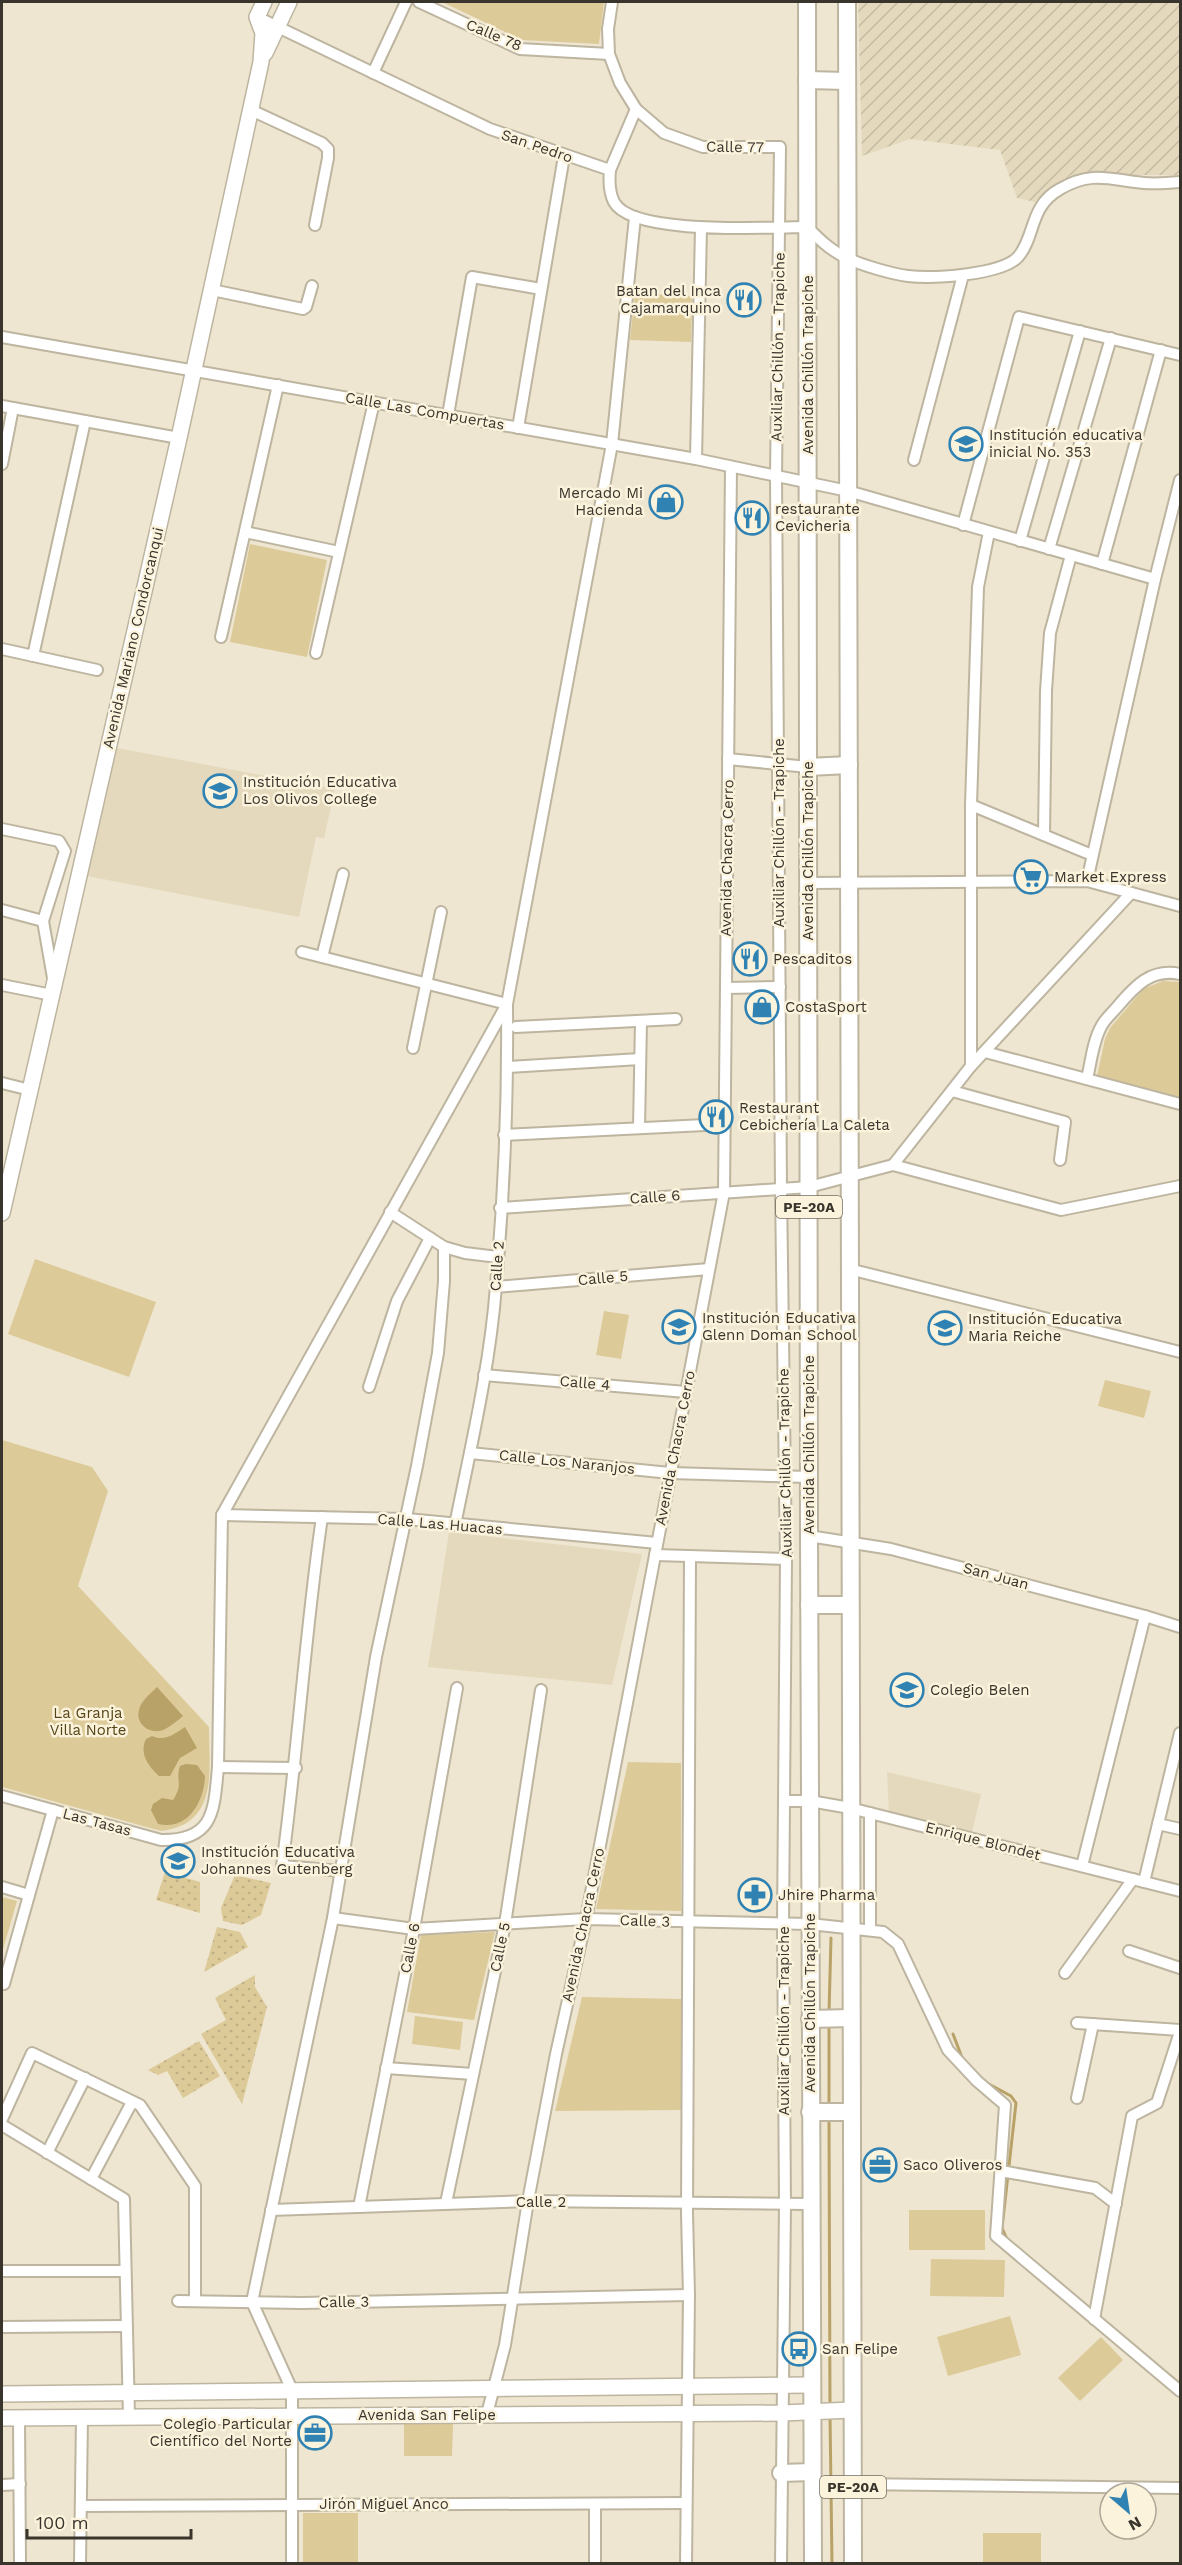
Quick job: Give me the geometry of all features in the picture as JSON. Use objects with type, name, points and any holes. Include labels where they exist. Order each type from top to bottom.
[{"type":"main road","points":[[257,16],[264,2]]},
{"type":"main road","name":"Avenida Mariano Condorcanqui","points":[[261,62],[289,2]]},
{"type":"main road","name":"Avenida Chillón Trapiche","points":[[807,2],[808,1536],[813,2564]]},
{"type":"main road","name":"PE-20A","points":[[847,2],[853,2564]]},
{"type":"main road","name":"Avenida Mariano Condorcanqui","points":[[2,1213],[179,438],[251,110],[261,62],[263,33],[257,16]]},
{"type":"main road","points":[[807,80],[847,81]]},
{"type":"main road","points":[[808,766],[849,765]]},
{"type":"main road","points":[[809,1605],[850,1605]]},
{"type":"main road","points":[[810,2019],[851,2018]]},
{"type":"main road","points":[[810,2112],[851,2112]]},
{"type":"main road","name":"Avenida San Felipe","points":[[2,2394],[811,2385]]},
{"type":"main road","name":"Avenida San Felipe","points":[[2,2418],[783,2413],[852,2410]]},
{"type":"main road","points":[[782,2473],[812,2472]]},
{"type":"street","points":[[373,73],[406,2]]},
{"type":"street","name":"Calle 78","points":[[418,2],[520,49],[609,54]]},
{"type":"street","name":"Calle 77","points":[[612,2],[608,29],[609,54],[620,83],[636,109],[663,133],[703,147],[780,147]]},
{"type":"street","name":"San Pedro","points":[[257,16],[490,129],[610,170]]},
{"type":"street","points":[[636,109],[610,170],[609,185],[615,203],[635,217],[701,228],[807,227],[823,243],[847,259],[908,276],[963,274],[998,269],[1018,257],[1030,233],[1037,210],[1059,189],[1096,176],[1145,183],[1180,182]]},
{"type":"street","points":[[251,110],[321,143],[328,149],[315,225]]},
{"type":"street","name":"Auxiliar Chillón - Trapiche","points":[[780,147],[776,476],[781,1190],[786,1476],[783,1924],[785,2205],[781,2564]]},
{"type":"street","points":[[518,428],[564,156]]},
{"type":"street","points":[[296,1768],[218,1767],[222,1515],[507,1004],[612,444],[635,217]]},
{"type":"street","points":[[696,459],[701,228]]},
{"type":"street","points":[[914,460],[963,274]]},
{"type":"street","points":[[448,415],[472,277],[541,289]]},
{"type":"street","points":[[212,290],[303,309],[306,307],[312,286]]},
{"type":"street","points":[[963,525],[1019,317],[1180,355]]},
{"type":"street","points":[[1020,541],[1080,331]]},
{"type":"street","name":"Calle Las Compuertas","points":[[2,338],[696,459],[848,491],[1155,579]]},
{"type":"street","points":[[1049,549],[1111,338]]},
{"type":"street","points":[[1102,564],[1161,350]]},
{"type":"street","points":[[222,636],[278,385]]},
{"type":"street","points":[[316,653],[374,402]]},
{"type":"street","points":[[2,406],[179,438]]},
{"type":"street","points":[[2,464],[13,408]]},
{"type":"street","points":[[33,656],[85,421]]},
{"type":"street","name":"Avenida Chacra Cerro","points":[[487,2414],[495,2388],[514,2298],[528,2201],[556,2054],[586,1919],[724,1192],[731,467]]},
{"type":"street","points":[[1087,881],[1155,579],[1178,500],[1180,480]]},
{"type":"street","points":[[245,532],[339,552]]},
{"type":"street","points":[[971,1066],[971,805],[978,587],[989,532]]},
{"type":"street","points":[[1044,835],[1046,691],[1050,633],[1071,555]]},
{"type":"street","points":[[2,649],[97,670]]},
{"type":"street","points":[[728,759],[808,766]]},
{"type":"street","points":[[971,805],[1092,855]]},
{"type":"street","points":[[2,829],[59,841],[65,851],[43,921],[53,989],[2,985]]},
{"type":"street","points":[[322,957],[343,874]]},
{"type":"street","points":[[808,883],[1087,881],[1180,906]]},
{"type":"street","points":[[1131,893],[971,1066],[893,1165],[1061,1210],[1180,1186]]},
{"type":"street","points":[[2,910],[43,921]]},
{"type":"street","points":[[413,1048],[441,912]]},
{"type":"street","points":[[302,952],[507,1004]]},
{"type":"street","points":[[1087,1079],[1102,1025],[1130,992],[1149,977],[1161,973],[1180,974]]},
{"type":"street","points":[[726,988],[780,987]]},
{"type":"street","name":"Calle 2","points":[[455,1525],[484,1374],[496,1287],[508,1067],[507,1004]]},
{"type":"street","points":[[516,1027],[676,1019]]},
{"type":"street","points":[[639,1128],[641,1021]]},
{"type":"street","points":[[985,1052],[1180,1104]]},
{"type":"street","points":[[508,1067],[640,1059]]},
{"type":"street","points":[[2,1083],[30,1090]]},
{"type":"street","points":[[952,1091],[1065,1122],[1060,1160]]},
{"type":"street","points":[[504,1135],[725,1124]]},
{"type":"street","name":"Calle 6","points":[[500,1208],[809,1187],[893,1165]]},
{"type":"street","points":[[390,1212],[444,1247],[465,1253],[498,1257]]},
{"type":"street","points":[[369,1387],[397,1301],[430,1239]]},
{"type":"street","points":[[292,2564],[292,2390],[252,2302],[333,1918],[376,1658],[407,1519],[438,1353],[444,1281],[444,1247]]},
{"type":"street","name":"Calle 5","points":[[496,1287],[709,1269]]},
{"type":"street","points":[[849,1269],[1180,1352]]},
{"type":"street","name":"Calle 4","points":[[484,1374],[686,1392]]},
{"type":"street","name":"Calle Los Naranjos","points":[[470,1453],[670,1473],[808,1477]]},
{"type":"street","name":"Calle Las Huacas","points":[[222,1515],[407,1519],[657,1544]]},
{"type":"street","points":[[322,1517],[313,1579],[296,1768],[282,1866],[340,1871]]},
{"type":"street","name":"San Juan","points":[[808,1536],[850,1541],[902,1552],[1180,1627]]},
{"type":"street","points":[[655,1555],[786,1559]]},
{"type":"street","points":[[686,2564],[689,2295],[690,1557]]},
{"type":"street","points":[[1082,1866],[1145,1616]]},
{"type":"street","name":"Calle 6","points":[[359,2207],[414,1929],[457,1688]]},
{"type":"street","name":"Calle 5","points":[[446,2202],[505,1924],[541,1690]]},
{"type":"street","points":[[1065,1973],[1139,1881],[1158,1824],[1180,1733]]},
{"type":"street","name":"Las Tasas","points":[[2,1796],[161,1840],[178,1840],[194,1836],[206,1824],[215,1803],[218,1767]]},
{"type":"street","name":"Enrique Blondet","points":[[784,1801],[850,1808],[1180,1891]]},
{"type":"street","points":[[2,1983],[4,1984],[53,1810]]},
{"type":"street","points":[[870,1813],[870,1930]]},
{"type":"street","points":[[1158,1824],[1180,1829]]},
{"type":"street","points":[[2,1887],[29,1895]]},
{"type":"street","name":"Calle 3","points":[[333,1918],[414,1929],[586,1919],[810,1924],[883,1932],[898,1944],[948,2050],[977,2081],[1005,2105],[996,2236],[1094,2319]]},
{"type":"street","points":[[1129,1951],[1180,1968]]},
{"type":"street","points":[[1077,2023],[1180,2031],[1157,2103],[1132,2116],[1094,2319],[1180,2391]]},
{"type":"street","points":[[1077,2098],[1093,2024]]},
{"type":"street","points":[[2,2119],[32,2053],[140,2105],[195,2186],[195,2301]]},
{"type":"street","points":[[386,2068],[473,2074]]},
{"type":"street","points":[[47,2153],[85,2079]]},
{"type":"street","points":[[91,2179],[132,2102]]},
{"type":"street","points":[[2,2125],[124,2199],[129,2417]]},
{"type":"street","points":[[1001,2171],[1095,2188],[1116,2204]]},
{"type":"street","name":"Calle 2","points":[[271,2210],[446,2202],[528,2201],[810,2204]]},
{"type":"street","points":[[2,2271],[125,2271]]},
{"type":"street","name":"Calle 3","points":[[178,2301],[302,2303],[689,2295]]},
{"type":"street","points":[[2,2328],[126,2326]]},
{"type":"street","points":[[80,2564],[82,2417]]},
{"type":"street","points":[[18,2418],[20,2564]]},
{"type":"street","points":[[2,2485],[20,2484]]},
{"type":"street","points":[[853,2484],[1180,2488]]},
{"type":"street","name":"Jirón Miguel Anco","points":[[81,2506],[686,2503]]},
{"type":"street","points":[[595,2504],[595,2564]]},
{"type":"shaded area","points":[[858,2],[1180,2],[1180,175],[1071,175],[1035,202],[1017,198],[1000,150],[910,139],[862,156]]},
{"type":"shaded area","points":[[117,748],[335,789],[324,838],[316,837],[299,917],[87,876]]},
{"type":"shaded area","points":[[449,1532],[642,1554],[612,1685],[428,1667]]},
{"type":"shaded area","points":[[157,1687],[183,1716],[163,1730],[153,1731],[141,1724],[138,1715],[146,1698]]},
{"type":"shaded area","points":[[185,1727],[197,1748],[180,1758],[170,1776],[159,1776],[151,1768],[144,1754],[146,1739],[152,1736],[165,1738]]},
{"type":"shaded area","points":[[197,1765],[205,1776],[197,1805],[192,1813],[177,1823],[158,1824],[151,1810],[153,1804],[162,1798],[173,1800],[179,1786],[180,1766]]},
{"type":"shaded area","points":[[887,1772],[981,1794],[972,1832],[889,1814]]},
{"type":"green space","points":[[442,2],[604,2],[599,44],[522,40]]},
{"type":"green space","points":[[635,293],[692,296],[691,342],[630,340]]},
{"type":"green space","points":[[250,544],[327,560],[307,657],[230,642]]},
{"type":"green space","points":[[1163,981],[1180,982],[1180,1098],[1097,1076],[1105,1039],[1110,1028],[1143,989]]},
{"type":"green space","points":[[35,1259],[156,1302],[129,1377],[8,1334]]},
{"type":"green space","points":[[604,1311],[629,1315],[621,1359],[596,1355]]},
{"type":"green space","points":[[1105,1380],[1151,1391],[1144,1418],[1098,1406]]},
{"type":"green space","name":"La Granja Villa Norte","points":[[2,1440],[92,1467],[108,1491],[78,1586],[209,1727],[210,1761],[207,1793],[202,1807],[193,1818],[180,1826],[161,1831],[2,1787]]},
{"type":"green space","points":[[628,1762],[681,1763],[681,1911],[596,1909]]},
{"type":"green space","points":[[165,1872],[200,1882],[200,1913],[156,1900]]},
{"type":"green space","points":[[235,1875],[271,1883],[261,1915],[242,1925],[223,1921],[221,1908]]},
{"type":"green space","points":[[2,1897],[17,1901],[2,1953]]},
{"type":"green space","points":[[217,1927],[240,1932],[248,1947],[204,1972]]},
{"type":"green space","points":[[495,1932],[474,2020],[407,2012],[421,1935]]},
{"type":"green space","points":[[255,1975],[255,1987],[267,2007],[242,2104],[201,2034],[226,2020],[215,1998]]},
{"type":"green space","points":[[582,1997],[681,1999],[681,2110],[555,2111]]},
{"type":"green space","points":[[415,2016],[463,2022],[460,2050],[412,2044]]},
{"type":"green space","points":[[199,2041],[220,2076],[183,2098],[167,2071],[158,2075],[148,2070]]},
{"type":"green space","points":[[909,2210],[985,2210],[985,2250],[909,2250]]},
{"type":"green space","points":[[931,2259],[1005,2260],[1004,2297],[930,2296]]},
{"type":"green space","points":[[1010,2316],[1021,2355],[948,2376],[937,2337]]},
{"type":"green space","points":[[1101,2337],[1123,2360],[1080,2401],[1058,2378]]},
{"type":"green space","points":[[404,2424],[453,2424],[452,2456],[404,2456]]},
{"type":"green space","points":[[303,2513],[358,2513],[358,2563],[303,2563]]},
{"type":"green space","points":[[983,2533],[1041,2533],[1041,2563],[983,2563]]},
{"type":"waterway","points":[[829,2013],[831,1938]]},
{"type":"waterway","points":[[829,2025],[829,2106]]},
{"type":"waterway","points":[[953,2034],[963,2060]]},
{"type":"waterway","points":[[987,2083],[1011,2096],[1016,2103],[1002,2228],[1007,2239]]},
{"type":"waterway","points":[[829,2118],[830,2406]]},
{"type":"waterway","points":[[1170,2376],[1180,2384]]},
{"type":"waterway","points":[[830,2415],[832,2564]]},
{"type":"place","name":"Batan del Inca Cajamarquino","points":[[744,300]]},
{"type":"place","name":"Institución educativa inicial No. 353","points":[[966,444]]},
{"type":"place","name":"Mercado Mi Hacienda","points":[[666,502]]},
{"type":"place","name":"restaurante Cevicheria","points":[[752,518]]},
{"type":"place","name":"Institución Educativa Los Olivos College","points":[[220,791]]},
{"type":"place","name":"Market Express","points":[[1031,877]]},
{"type":"place","name":"Pescaditos","points":[[750,959]]},
{"type":"place","name":"CostaSport","points":[[762,1007]]},
{"type":"place","name":"Restaurant Cebichería La Caleta","points":[[716,1117]]},
{"type":"place","name":"Institución Educativa Glenn Doman School","points":[[679,1327]]},
{"type":"place","name":"Institución Educativa Maria Reiche","points":[[945,1328]]},
{"type":"place","name":"Colegio Belen","points":[[907,1690]]},
{"type":"place","name":"Institución Educativa Johannes Gutenberg","points":[[178,1861]]},
{"type":"place","name":"Jhire Pharma","points":[[755,1895]]},
{"type":"place","name":"Saco Oliveros","points":[[880,2165]]},
{"type":"place","name":"San Felipe","points":[[799,2349]]},
{"type":"place","name":"Colegio Particular Científico del Norte","points":[[315,2433]]}]
